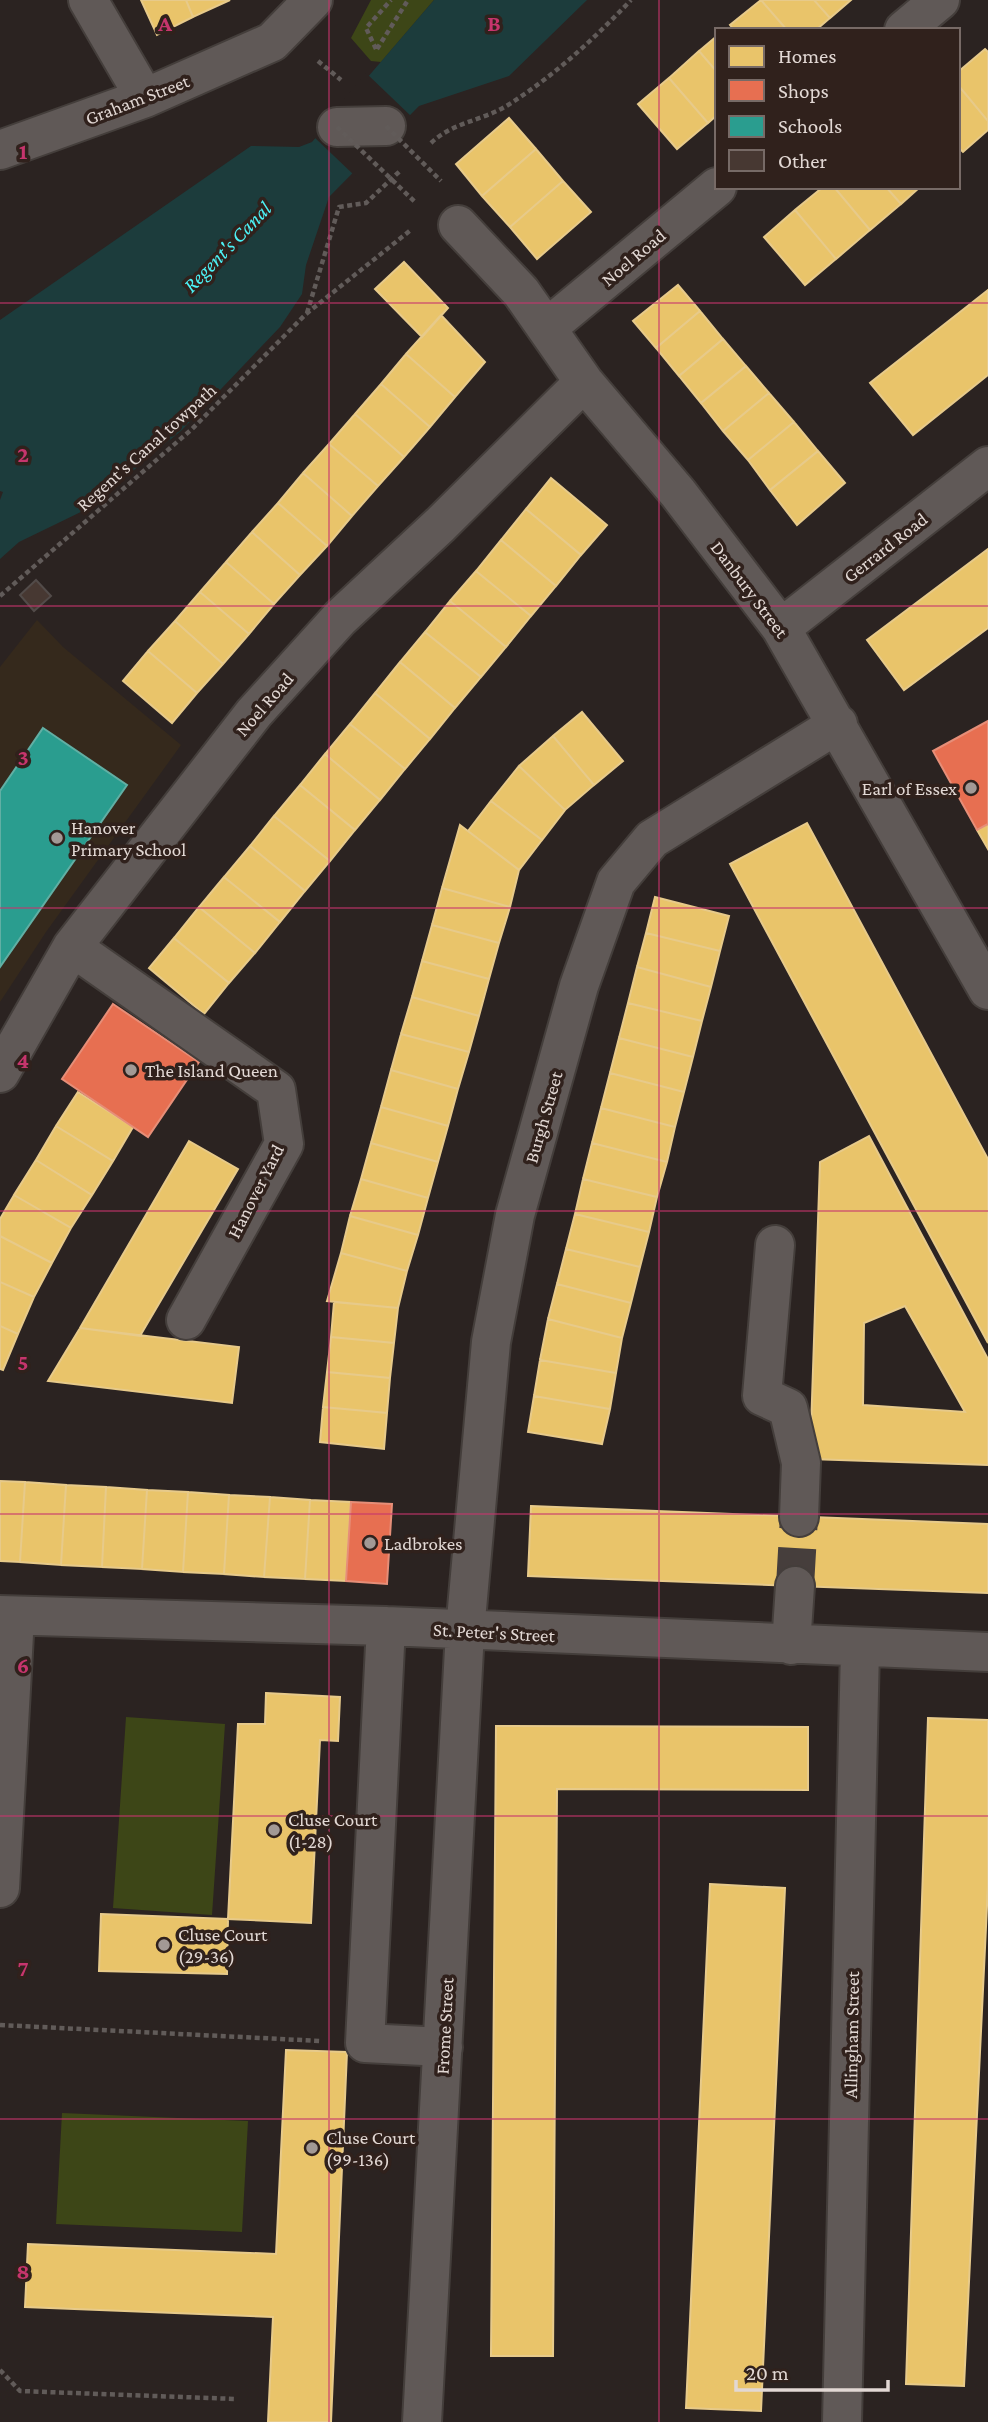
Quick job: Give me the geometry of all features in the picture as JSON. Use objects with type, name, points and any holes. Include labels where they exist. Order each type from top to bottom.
[{"type":"street","points":[[88,0],[145,98]]},
{"type":"street","name":"Graham Street","points":[[0,150],[145,98],[272,42],[313,0]]},
{"type":"street","points":[[906,28],[940,0]]},
{"type":"street","points":[[337,127],[386,126]]},
{"type":"street","name":"Noel Road","points":[[548,327],[715,189]]},
{"type":"street","name":"Danbury Street","points":[[458,225],[521,292],[584,382],[678,493],[781,628],[988,990]]},
{"type":"street","name":"Noel Road","points":[[0,1073],[72,947],[254,713],[340,618],[584,382]]},
{"type":"street","name":"Gerrard Road","points":[[781,628],[988,466]]},
{"type":"street","name":"Burgh Street","points":[[464,1630],[491,1342],[515,1215],[579,986],[617,882],[652,839],[838,724]]},
{"type":"street","name":"Hanover Yard","points":[[72,947],[276,1090],[284,1144],[186,1320]]},
{"type":"street","points":[[775,1245],[762,1396],[788,1408],[801,1463],[799,1517]]},
{"type":"street","points":[[791,1646],[795,1586]]},
{"type":"street","points":[[0,1888],[7,1615]]},
{"type":"street","name":"St. Peter's Street","points":[[7,1615],[386,1626],[860,1649],[988,1652]]},
{"type":"street","points":[[386,1626],[365,2043],[443,2047]]},
{"type":"street","name":"Frome Street","points":[[422,2422],[464,1630]]},
{"type":"street","name":"Allingham Street","points":[[842,2422],[860,1649]]},
{"type":"path","points":[[391,0],[366,28],[376,49],[408,0]]},
{"type":"path","points":[[415,158],[444,130],[506,106],[587,46],[631,0]]},
{"type":"path","points":[[322,62],[330,70]]},
{"type":"path","points":[[386,126],[441,181]]},
{"type":"path","points":[[337,127],[415,202]]},
{"type":"path","name":"Regent's Canal towpath","points":[[306,314],[339,207],[366,203],[405,167]]},
{"type":"path","name":"Regent's Canal towpath","points":[[0,596],[192,429],[306,314],[406,234]]},
{"type":"path","points":[[0,2025],[365,2043]]},
{"type":"path","points":[[0,2370],[20,2391],[236,2399]]},
{"type":"shaded area","name":"Hanover Primary School","points":[[37,620],[63,647],[181,745],[46,932],[0,1002],[0,667]]},
{"type":"green space","points":[[371,0],[434,0],[381,62],[371,61],[351,38]]},
{"type":"green space","points":[[126,1717],[225,1724],[212,1915],[113,1908]]},
{"type":"green space","points":[[62,2113],[248,2121],[242,2232],[56,2224]]},
{"type":"water","name":"Regent's Canal","points":[[434,0],[587,0],[509,76],[419,106],[329,197],[306,265],[302,294],[280,327],[182,430],[87,509],[19,542],[0,559],[0,500],[3,492],[0,491],[0,320],[251,146],[299,147],[312,142]]},
{"type":"pier","points":[[366,73],[412,117],[355,176],[313,136]]},
{"type":"building: Homes","points":[[141,0],[186,0],[193,17],[157,35]]},
{"type":"building: Homes","points":[[186,0],[230,0],[193,17]]},
{"type":"building: Homes","points":[[761,0],[814,0],[830,18],[818,28],[785,28]]},
{"type":"building: Homes","points":[[761,0],[785,28],[732,28],[730,25]]},
{"type":"building: Homes","points":[[814,0],[851,0],[830,18]]},
{"type":"building: Homes","points":[[715,38],[715,70],[699,51]]},
{"type":"building: Homes","points":[[985,49],[988,52],[988,121],[960,87],[960,70]]},
{"type":"building: Homes","points":[[699,51],[715,70],[715,117],[708,123],[669,78]]},
{"type":"building: Homes","points":[[669,78],[708,123],[677,149],[638,104]]},
{"type":"building: Homes","points":[[960,87],[988,121],[988,130],[963,152],[960,149]]},
{"type":"building: Homes","points":[[509,118],[536,149],[482,196],[456,164]]},
{"type":"building: Homes","points":[[536,149],[563,181],[510,227],[482,196]]},
{"type":"building: Homes","points":[[563,181],[591,212],[537,259],[510,227]]},
{"type":"building: Homes","points":[[821,189],[836,189],[870,230],[836,259],[795,210]]},
{"type":"building: Homes","points":[[836,189],[888,189],[901,204],[870,230]]},
{"type":"building: Homes","points":[[888,189],[918,189],[901,204]]},
{"type":"building: Homes","points":[[795,210],[836,259],[805,285],[764,237]]},
{"type":"building: Homes","points":[[404,262],[448,308],[422,337],[375,289]]},
{"type":"building: Homes","points":[[678,285],[700,311],[656,348],[633,321]]},
{"type":"building: Homes","points":[[988,290],[988,375],[913,435],[870,383]]},
{"type":"building: Homes","points":[[700,311],[723,339],[679,376],[656,348]]},
{"type":"building: Homes","points":[[441,315],[485,362],[455,397],[406,354]]},
{"type":"building: Homes","points":[[723,339],[746,366],[701,403],[679,376]]},
{"type":"building: Homes","points":[[406,354],[455,397],[430,427],[381,384]]},
{"type":"building: Homes","points":[[746,366],[769,393],[723,431],[701,403]]},
{"type":"building: Homes","points":[[381,384],[430,427],[404,457],[355,414]]},
{"type":"building: Homes","points":[[769,393],[794,422],[748,460],[723,431]]},
{"type":"building: Homes","points":[[355,414],[404,457],[378,486],[329,444]]},
{"type":"building: Homes","points":[[794,422],[818,451],[770,490],[748,460]]},
{"type":"building: Homes","points":[[329,444],[378,486],[352,516],[303,473]]},
{"type":"building: Homes","points":[[818,451],[845,483],[797,525],[770,490]]},
{"type":"building: Homes","points":[[303,473],[352,516],[327,546],[278,503]]},
{"type":"building: Homes","points":[[551,478],[607,525],[581,555],[526,509]]},
{"type":"building: Homes","points":[[278,503],[327,546],[300,575],[252,532]]},
{"type":"building: Homes","points":[[526,509],[581,555],[556,586],[501,540]]},
{"type":"building: Homes","points":[[252,532],[300,575],[274,604],[226,562]]},
{"type":"building: Homes","points":[[501,540],[556,586],[531,616],[476,571]]},
{"type":"building: Homes","points":[[988,549],[988,628],[904,690],[867,640]]},
{"type":"building: Homes","points":[[226,562],[274,604],[249,634],[200,592]]},
{"type":"building: Homes","points":[[476,571],[531,616],[506,647],[450,601]]},
{"type":"building: Homes","points":[[200,592],[249,634],[223,664],[175,621]]},
{"type":"building: Homes","points":[[450,601],[506,647],[481,677],[425,632]]},
{"type":"building: Homes","points":[[175,621],[223,664],[197,693],[148,651]]},
{"type":"building: Homes","points":[[425,632],[481,677],[455,708],[400,662]]},
{"type":"building: Homes","points":[[148,651],[197,693],[172,723],[123,681]]},
{"type":"building: Homes","points":[[400,662],[455,708],[430,739],[375,693]]},
{"type":"building: Homes","points":[[375,693],[430,739],[405,769],[350,724]]},
{"type":"building: Homes","points":[[582,712],[623,761],[594,785],[553,736]]},
{"type":"building: Homes","points":[[350,724],[405,769],[380,800],[325,754]]},
{"type":"building: Homes","points":[[553,736],[594,785],[565,810],[519,766]]},
{"type":"building: Homes","points":[[325,754],[380,800],[355,830],[300,785]]},
{"type":"building: Homes","points":[[519,766],[565,810],[542,840],[491,801]]},
{"type":"building: Homes","points":[[300,785],[355,830],[330,861],[274,816]]},
{"type":"building: Homes","points":[[491,801],[542,840],[519,870],[468,831]]},
{"type":"building: Homes","points":[[274,816],[330,861],[305,891],[250,846]]},
{"type":"building: Homes","points":[[807,823],[988,1159],[988,1343],[730,864]]},
{"type":"building: Homes","points":[[988,824],[988,849],[977,830]]},
{"type":"building: Homes","points":[[460,825],[519,870],[510,907],[442,888]]},
{"type":"building: Homes","points":[[250,846],[305,891],[280,922],[224,877]]},
{"type":"building: Homes","points":[[224,877],[280,922],[255,953],[199,907]]},
{"type":"building: Homes","points":[[442,888],[510,907],[499,943],[432,925]]},
{"type":"building: Homes","points":[[655,897],[729,916],[720,951],[646,933]]},
{"type":"building: Homes","points":[[199,907],[255,953],[229,983],[174,938]]},
{"type":"building: Homes","points":[[432,925],[499,943],[489,979],[422,961]]},
{"type":"building: Homes","points":[[646,933],[720,951],[711,987],[637,967]]},
{"type":"building: Homes","points":[[174,938],[229,983],[204,1014],[149,968]]},
{"type":"building: Homes","points":[[422,961],[489,979],[479,1016],[412,997]]},
{"type":"building: Homes","points":[[637,967],[711,987],[702,1021],[628,1003]]},
{"type":"building: Homes","points":[[412,997],[479,1016],[469,1052],[401,1034]]},
{"type":"building: Homes","points":[[628,1003],[702,1021],[693,1057],[619,1038]]},
{"type":"building: Homes","points":[[401,1034],[469,1052],[458,1089],[391,1070]]},
{"type":"building: Homes","points":[[619,1038],[693,1057],[684,1092],[610,1073]]},
{"type":"building: Homes","points":[[391,1070],[458,1089],[448,1126],[381,1107]]},
{"type":"building: Homes","points":[[610,1073],[684,1092],[675,1127],[601,1108]]},
{"type":"building: Homes","points":[[78,1092],[133,1127],[113,1161],[56,1126]]},
{"type":"building: Homes","points":[[381,1107],[448,1126],[438,1162],[371,1143]]},
{"type":"building: Homes","points":[[601,1108],[675,1127],[667,1162],[592,1143]]},
{"type":"building: Homes","points":[[56,1126],[113,1161],[92,1195],[36,1160]]},
{"type":"building: Homes","points":[[869,1136],[988,1359],[988,1465],[810,1459],[820,1162]],"holes":[[[905,1306],[965,1412],[863,1405],[864,1323]]]},
{"type":"building: Homes","points":[[189,1141],[238,1169],[140,1336],[80,1328]]},
{"type":"building: Homes","points":[[371,1143],[438,1162],[428,1198],[361,1179]]},
{"type":"building: Homes","points":[[592,1143],[667,1162],[657,1197],[583,1179]]},
{"type":"building: Homes","points":[[36,1160],[92,1195],[71,1228],[14,1195]]},
{"type":"building: Homes","points":[[361,1179],[428,1198],[418,1235],[350,1216]]},
{"type":"building: Homes","points":[[583,1179],[657,1197],[649,1232],[575,1214]]},
{"type":"building: Homes","points":[[14,1195],[71,1228],[52,1263],[0,1236],[0,1219]]},
{"type":"building: Homes","points":[[575,1214],[649,1232],[640,1267],[566,1249]]},
{"type":"building: Homes","points":[[350,1216],[418,1235],[407,1271],[341,1253]]},
{"type":"building: Homes","points":[[0,1236],[52,1263],[34,1297],[0,1282]]},
{"type":"building: Homes","points":[[566,1249],[640,1267],[631,1303],[557,1284]]},
{"type":"building: Homes","points":[[341,1253],[407,1271],[398,1308],[327,1301]]},
{"type":"building: Homes","points":[[0,1282],[34,1297],[18,1334],[0,1326]]},
{"type":"building: Homes","points":[[557,1284],[631,1303],[622,1338],[548,1319]]},
{"type":"building: Homes","points":[[334,1302],[398,1308],[394,1343],[331,1337]]},
{"type":"building: Homes","points":[[548,1319],[622,1338],[616,1373],[540,1360]]},
{"type":"building: Homes","points":[[0,1326],[18,1334],[3,1370],[0,1369]]},
{"type":"building: Homes","points":[[80,1328],[239,1347],[232,1403],[48,1381]]},
{"type":"building: Homes","points":[[331,1337],[394,1343],[390,1378],[327,1372]]},
{"type":"building: Homes","points":[[540,1360],[616,1373],[610,1409],[534,1396]]},
{"type":"building: Homes","points":[[327,1372],[390,1378],[387,1413],[323,1407]]},
{"type":"building: Homes","points":[[534,1396],[610,1409],[602,1444],[528,1432]]},
{"type":"building: Homes","points":[[323,1407],[387,1413],[384,1449],[320,1442]]},
{"type":"building: Homes","points":[[0,1481],[25,1482],[20,1562],[0,1561]]},
{"type":"building: Homes","points":[[25,1482],[66,1485],[61,1565],[20,1562]]},
{"type":"building: Homes","points":[[66,1485],[106,1487],[102,1567],[61,1565]]},
{"type":"building: Homes","points":[[106,1487],[147,1490],[142,1569],[102,1567]]},
{"type":"building: Homes","points":[[147,1490],[188,1492],[183,1572],[142,1569]]},
{"type":"building: Homes","points":[[188,1492],[229,1495],[224,1574],[183,1572]]},
{"type":"building: Homes","points":[[229,1495],[270,1497],[264,1577],[224,1574]]},
{"type":"building: Homes","points":[[270,1497],[310,1500],[305,1579],[264,1577]]},
{"type":"building: Homes","points":[[310,1500],[351,1502],[346,1581],[305,1579]]},
{"type":"building: Homes","points":[[531,1506],[988,1524],[988,1593],[528,1576]]},
{"type":"building: Homes","name":"Cluse Court (1-28)","points":[[266,1693],[340,1697],[338,1741],[320,1740],[311,1923],[228,1919],[238,1724],[265,1724]]},
{"type":"building: Homes","points":[[928,1718],[988,1720],[988,1885],[964,2386],[906,2384]]},
{"type":"building: Homes","points":[[496,1726],[808,1727],[808,1790],[557,1789],[553,2356],[491,2356]]},
{"type":"building: Homes","points":[[710,1884],[785,1888],[761,2411],[686,2408]]},
{"type":"building: Homes","name":"Cluse Court (29-36)","points":[[101,1914],[228,1919],[227,1974],[99,1971]]},
{"type":"building: Homes","name":"Cluse Court (99-136)","points":[[286,2050],[347,2052],[331,2422],[268,2422],[273,2317],[25,2307],[28,2244],[276,2254]]},
{"type":"building: Shops","name":"Earl of Essex","points":[[988,721],[988,824],[977,830],[933,751]]},
{"type":"building: Shops","name":"The Island Queen","points":[[113,1004],[199,1062],[148,1137],[62,1079]]},
{"type":"building: Shops","points":[[351,1502],[392,1504],[387,1584],[346,1581]]},
{"type":"building: Schools","points":[[43,728],[127,785],[0,967],[0,791]]},
{"type":"building: Other","points":[[36,580],[51,596],[34,611],[20,595]]},
{"type":"tunnel","points":[[795,1586],[799,1517]]},
{"type":"place","name":"Earl of Essex","points":[[971,788]]},
{"type":"place","name":"Hanover Primary School","points":[[57,838]]},
{"type":"place","name":"The Island Queen","points":[[131,1070]]},
{"type":"place","name":"Ladbrokes","points":[[370,1543]]},
{"type":"place","name":"Cluse Court (1-28)","points":[[274,1830]]},
{"type":"place","name":"Cluse Court (29-36)","points":[[164,1945]]},
{"type":"place","name":"Cluse Court (99-136)","points":[[312,2148]]}]
